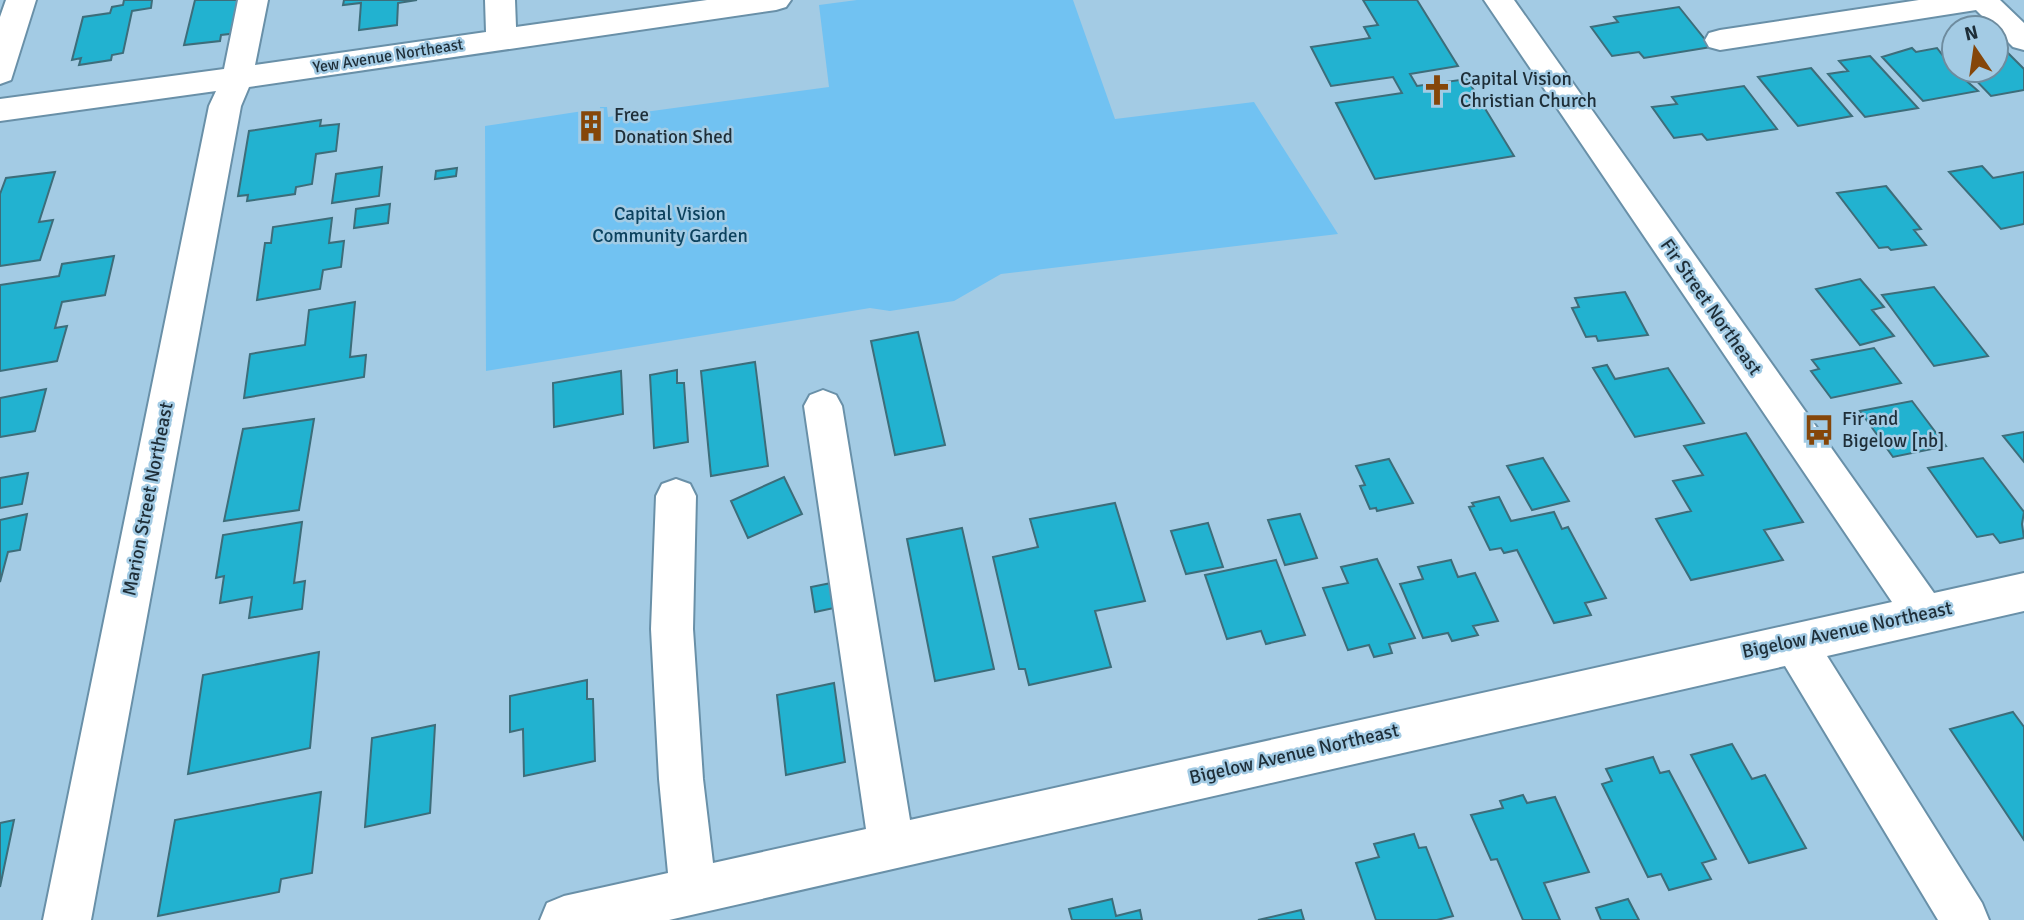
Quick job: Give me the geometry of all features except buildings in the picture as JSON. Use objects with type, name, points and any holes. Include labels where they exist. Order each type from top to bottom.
[{"type":"street","points":[[0,73],[9,32],[21,0]]},
{"type":"street","name":"Marion Street Northeast","points":[[67,920],[225,106],[237,80],[253,0]]},
{"type":"street","points":[[500,0],[501,38]]},
{"type":"street","name":"Yew Avenue Northeast","points":[[0,110],[237,80],[501,38],[776,0]]},
{"type":"street","name":"Fir Street Northeast","points":[[1499,0],[1924,614]]},
{"type":"street","points":[[1720,40],[1982,0],[2024,40]]},
{"type":"street","points":[[822,406],[891,845]]},
{"type":"street","points":[[676,496],[672,629],[681,779],[693,891]]},
{"type":"street","name":"Bigelow Avenue Northeast","points":[[564,920],[2024,592]]},
{"type":"street","points":[[1794,642],[1965,920]]},
{"type":"green space","name":"Capital Vision Community Garden","points":[[857,0],[1073,0],[1115,119],[1254,102],[1338,234],[1001,274],[954,301],[890,311],[870,308],[486,371],[485,126],[583,111],[584,134],[599,132],[600,107],[607,107],[608,117],[829,87],[819,5]]},
{"type":"place","name":"Capital Vision Christian Church","points":[[1437,90]]},
{"type":"place","name":"Free Donation Shed","points":[[591,126]]},
{"type":"place","name":"Fir and Bigelow [nb]","points":[[1819,430]]}]
